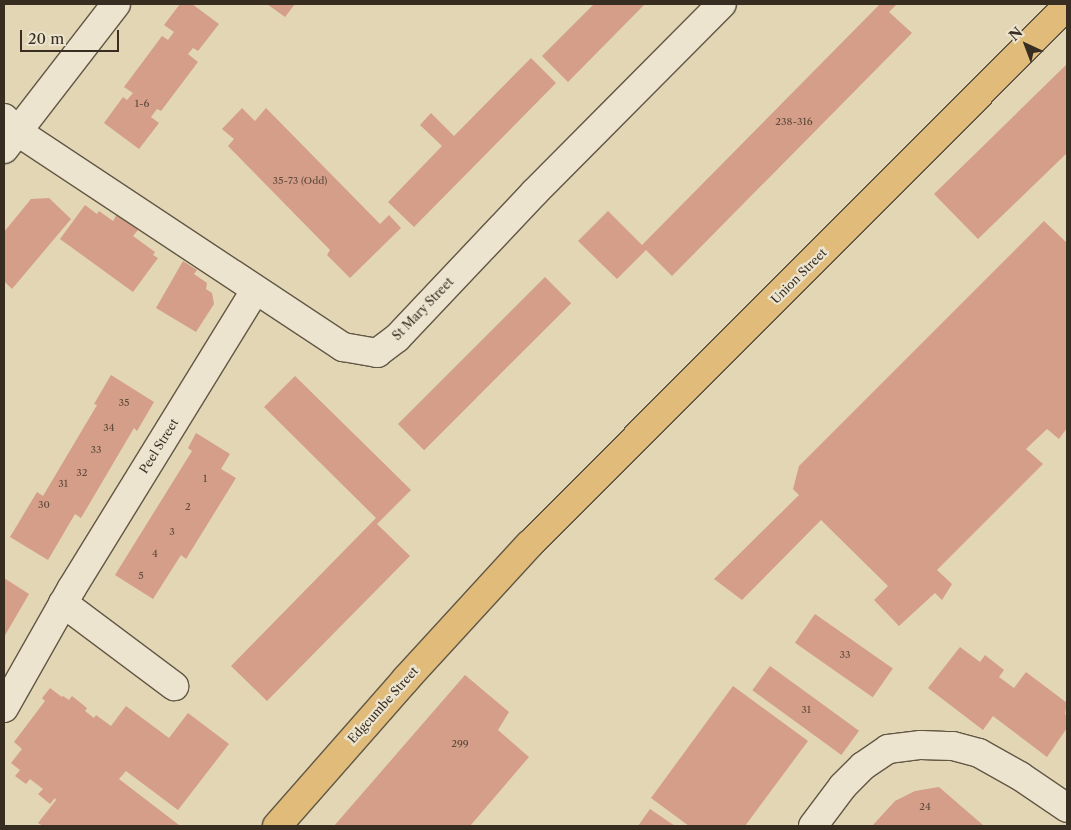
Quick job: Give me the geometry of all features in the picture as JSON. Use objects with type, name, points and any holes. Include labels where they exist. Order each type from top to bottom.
[{"type":"main road","name":"Union Street","points":[[491,585],[1067,6]]},
{"type":"main road","name":"Edgcumbe Street","points":[[277,826],[491,585]]},
{"type":"street","points":[[9,133],[116,4]]},
{"type":"street","name":"St Mary Street","points":[[9,133],[343,347],[377,353],[397,338],[535,192],[722,4]]},
{"type":"street","name":"Peel Street","points":[[4,708],[63,603],[255,290]]},
{"type":"street","points":[[63,603],[174,686]]},
{"type":"street","points":[[813,826],[843,786],[863,766],[888,749],[921,745],[953,746],[979,753],[1020,776],[1067,808]]},
{"type":"building","points":[[180,4],[192,4],[219,24],[198,51],[193,48],[188,54],[198,62],[161,111],[157,109],[151,117],[159,123],[139,149],[104,123],[123,97],[127,100],[133,93],[124,87],[162,36],[168,40],[174,32],[164,25]]},
{"type":"building","points":[[267,4],[295,4],[285,17]]},
{"type":"building","points":[[594,4],[645,4],[568,82],[542,56]]},
{"type":"building","points":[[880,4],[897,4],[889,12],[912,33],[672,276],[646,250],[617,279],[578,241],[608,211],[642,245]]},
{"type":"building","points":[[531,58],[556,83],[414,227],[388,202],[442,146],[420,125],[431,113],[454,136]]},
{"type":"building","points":[[1067,64],[1067,153],[978,239],[934,194]]},
{"type":"building","points":[[242,108],[255,121],[266,108],[380,224],[389,215],[401,228],[350,278],[327,255],[330,250],[228,146],[234,139],[222,129]]},
{"type":"building","points":[[49,198],[71,219],[12,289],[4,281],[4,232],[31,199]]},
{"type":"building","points":[[85,205],[97,214],[99,211],[113,221],[117,214],[138,230],[133,236],[155,252],[153,255],[158,258],[133,292],[60,239]]},
{"type":"building","points":[[1044,221],[1067,243],[1067,428],[1059,439],[1047,429],[1026,449],[1043,464],[937,570],[952,584],[942,600],[935,593],[899,626],[874,600],[888,586],[821,520],[742,600],[714,579],[799,495],[793,489],[799,466]]},
{"type":"building","points":[[183,261],[197,270],[194,274],[207,283],[206,289],[212,293],[214,304],[196,332],[156,308]]},
{"type":"building","points":[[545,277],[571,303],[424,450],[398,424]]},
{"type":"building","points":[[111,375],[154,402],[137,431],[134,428],[81,518],[75,514],[48,560],[10,537],[37,492],[43,496],[97,405],[94,404]]},
{"type":"building","points":[[295,376],[411,490],[377,524],[410,556],[267,701],[231,666],[376,518],[264,407]]},
{"type":"building","points":[[196,433],[230,454],[221,469],[236,478],[186,559],[181,555],[153,599],[115,575],[192,451],[188,448]]},
{"type":"building","points":[[4,578],[29,594],[4,637]]},
{"type":"building","points":[[815,614],[893,668],[873,697],[795,643]]},
{"type":"building","points":[[960,647],[980,662],[985,655],[1004,670],[999,677],[1014,688],[1026,672],[1067,703],[1065,714],[1067,716],[1067,728],[1047,757],[993,716],[983,730],[928,688]]},
{"type":"building","points":[[770,666],[859,731],[841,755],[752,690]]},
{"type":"building","points":[[465,675],[509,712],[498,730],[529,757],[470,826],[334,826]]},
{"type":"building","points":[[733,686],[808,741],[745,826],[689,826],[651,798]]},
{"type":"building","points":[[50,688],[69,700],[72,696],[87,708],[85,711],[94,718],[96,715],[111,726],[126,706],[169,738],[188,713],[229,744],[178,810],[126,771],[119,779],[178,826],[43,826],[38,823],[56,800],[55,798],[50,804],[38,794],[43,789],[30,779],[26,784],[15,776],[20,770],[11,763],[22,749],[14,742],[45,701],[42,698]]},
{"type":"building","points":[[939,787],[984,826],[872,826],[895,801],[915,791]]},
{"type":"building","points":[[650,809],[675,826],[638,826]]}]
